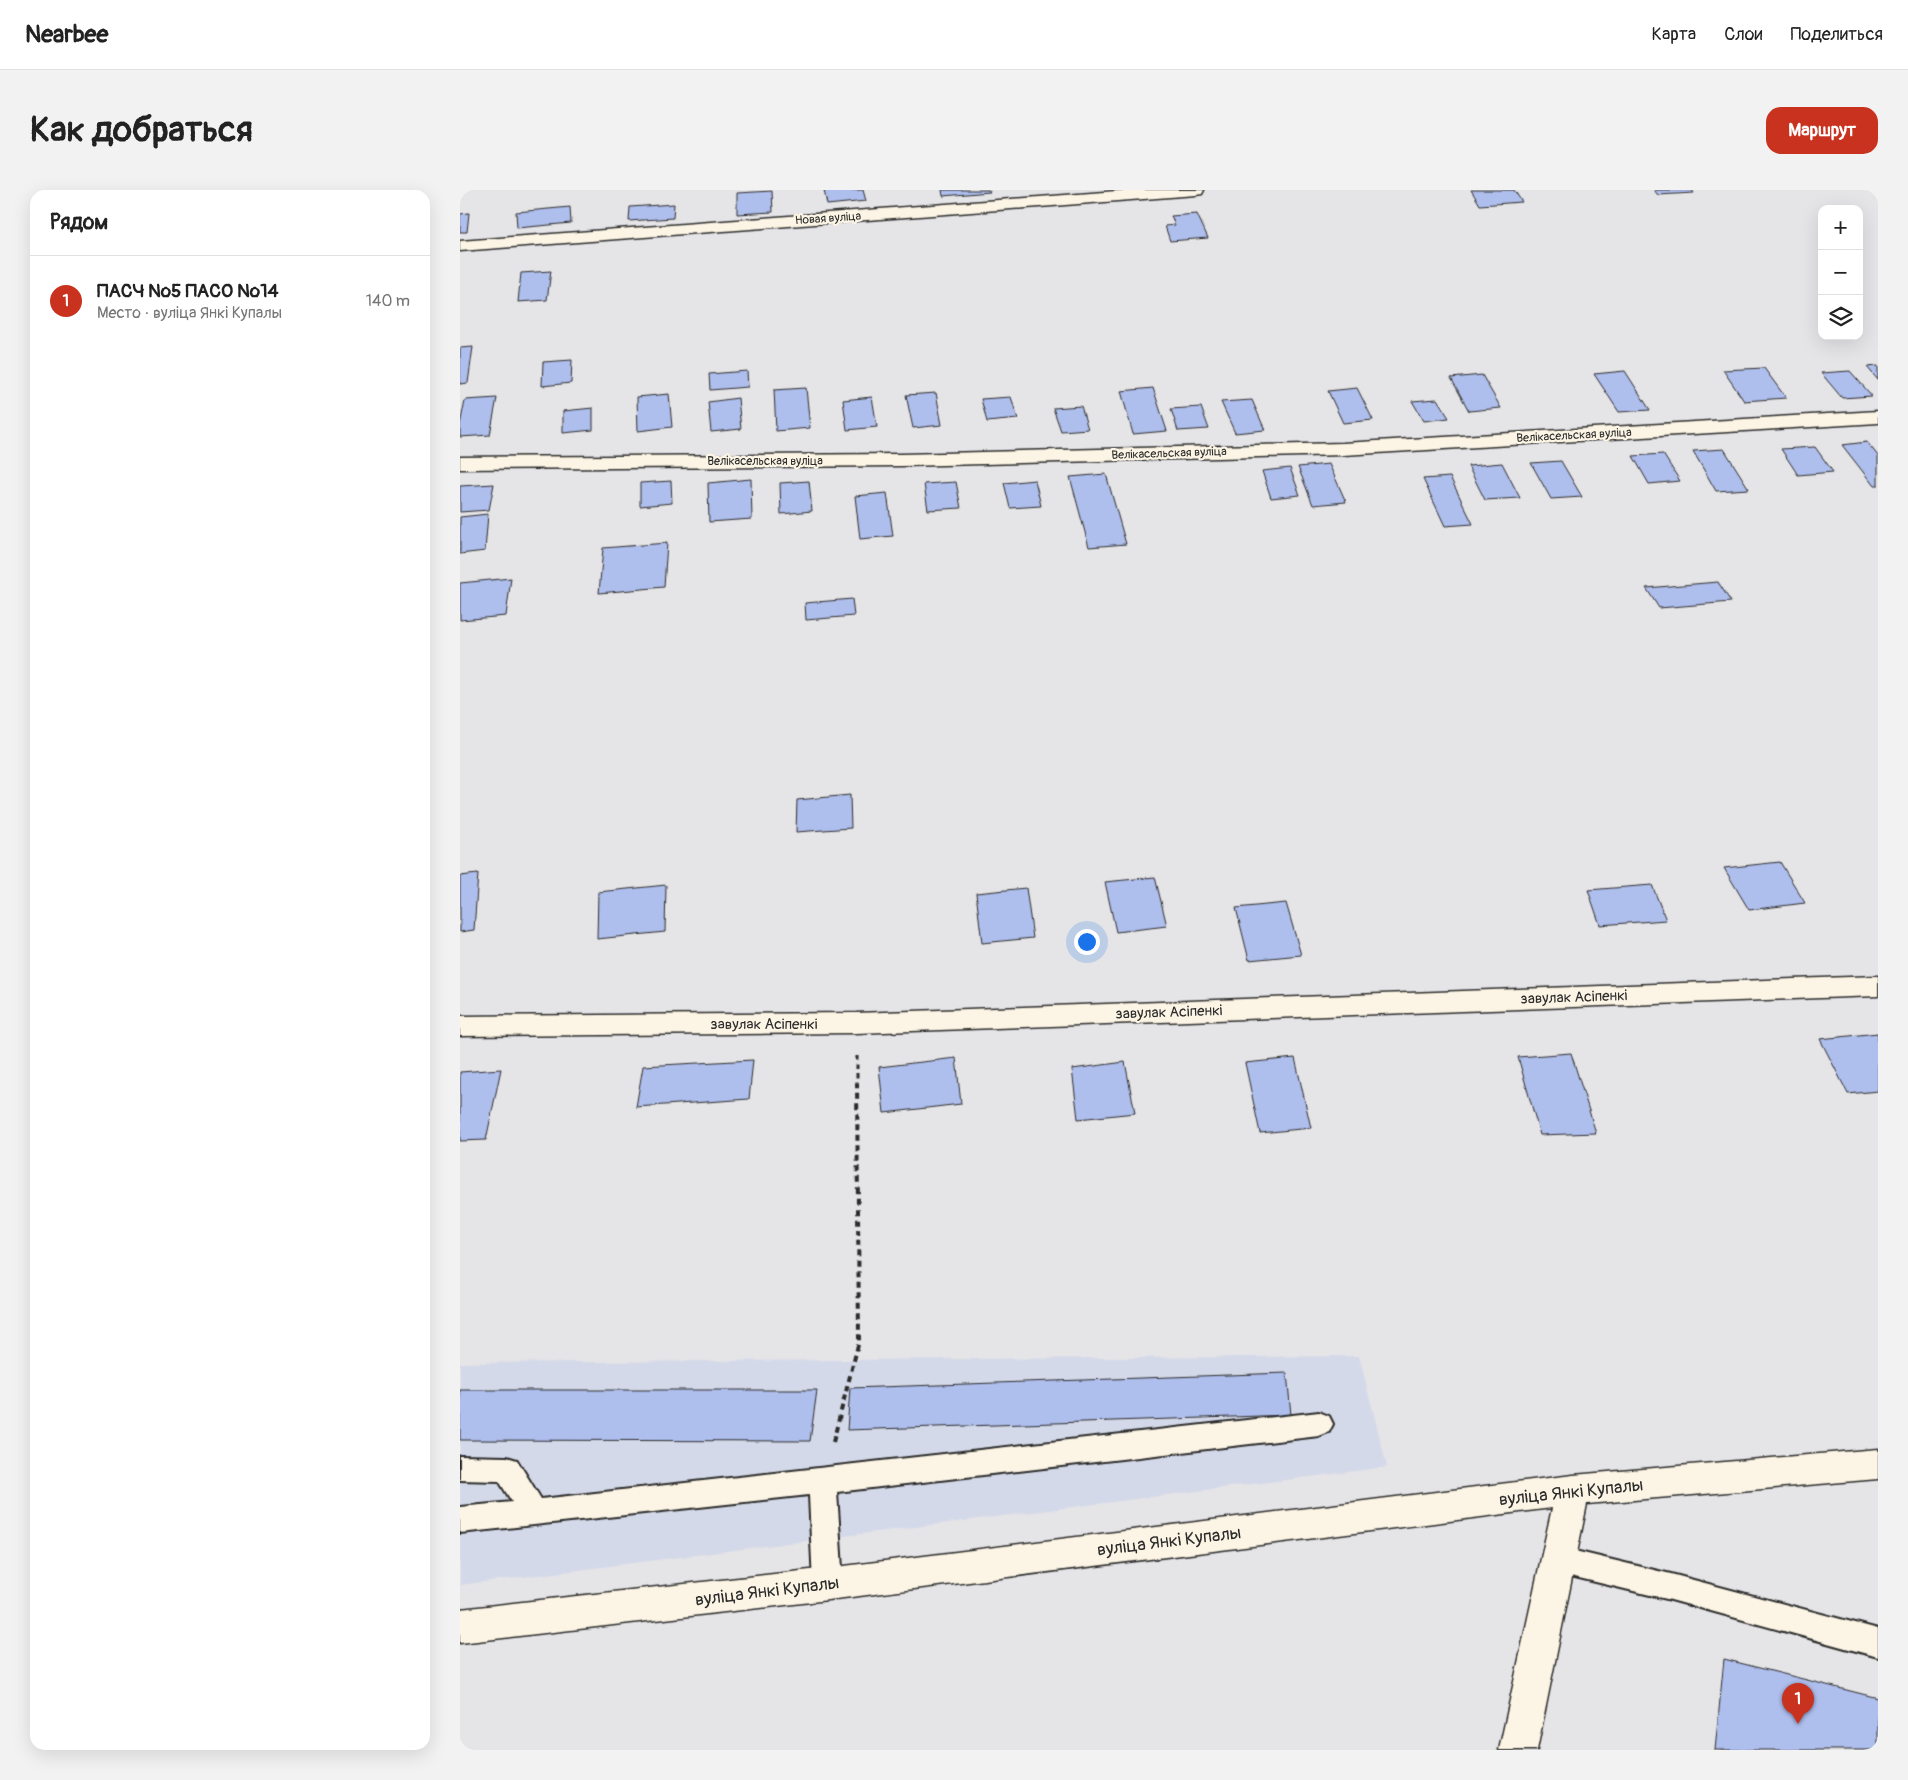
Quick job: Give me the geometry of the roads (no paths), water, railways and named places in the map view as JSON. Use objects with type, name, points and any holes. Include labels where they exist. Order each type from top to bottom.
[{"type":"street","name":"Новая вуліца","points":[[460,246],[1196,190]]},
{"type":"street","name":"Велікасельская вуліца","points":[[460,463],[902,460],[1343,449],[1878,416]]},
{"type":"street","name":"завулак Асіпенкі","points":[[460,1026],[856,1023],[1878,986]]},
{"type":"street","name":"вуліца Янкі Купалы","points":[[460,1626],[828,1584],[1573,1490],[1878,1464]]},
{"type":"street","points":[[1518,1750],[1573,1490]]},
{"type":"lane","points":[[460,1520],[1319,1424]]},
{"type":"lane","points":[[460,1468],[506,1469],[534,1512]]},
{"type":"lane","points":[[822,1481],[828,1584]]},
{"type":"lane","points":[[1558,1560],[1671,1587],[1878,1643]]},
{"type":"place","name":"ПАСЧ №5 ПАСО №14","points":[[1798,1724]]}]
